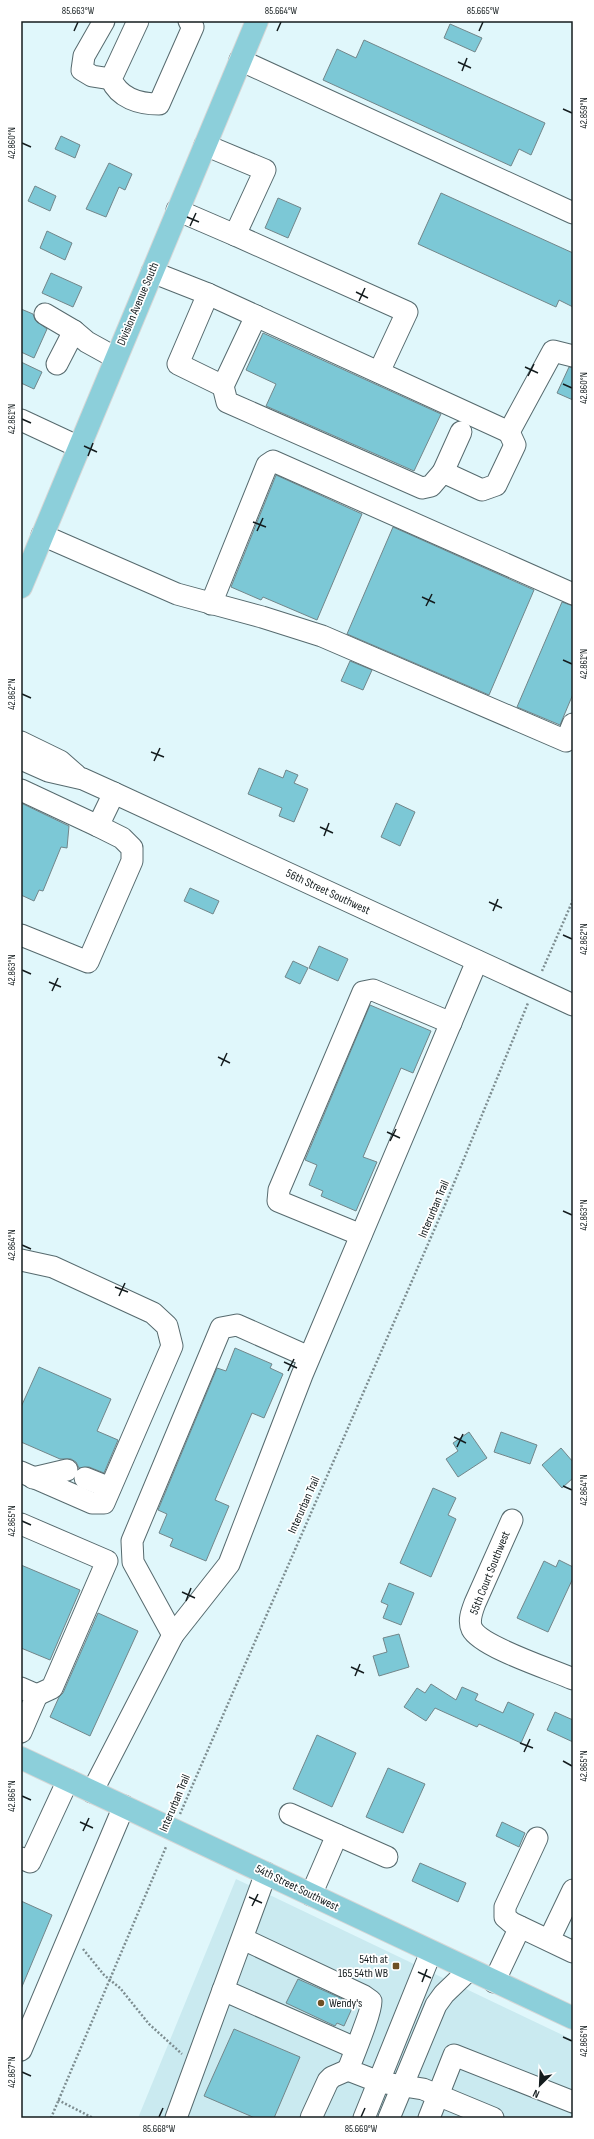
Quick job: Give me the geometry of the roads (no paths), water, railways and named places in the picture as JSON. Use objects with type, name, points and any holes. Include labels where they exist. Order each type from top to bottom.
[{"type":"main road","name":"Division Avenue South","points":[[21,587],[257,21]]},
{"type":"main road","name":"54th Street Southwest","points":[[21,1758],[573,2018]]},
{"type":"street","points":[[104,21],[84,56],[82,70],[92,76],[111,79]]},
{"type":"street","points":[[138,21],[111,79],[115,89],[127,98],[147,104],[159,104],[193,27],[189,21]]},
{"type":"street","points":[[240,60],[573,213]]},
{"type":"street","points":[[205,145],[265,170],[235,235]]},
{"type":"street","points":[[177,210],[407,312],[379,372]]},
{"type":"street","points":[[152,272],[208,294],[509,432],[514,445],[496,485],[482,490],[443,472]]},
{"type":"street","points":[[208,294],[178,364],[223,386]]},
{"type":"street","points":[[45,314],[74,331],[87,342],[116,358]]},
{"type":"street","points":[[256,316],[223,386],[227,402],[422,488],[431,486],[443,472],[461,432]]},
{"type":"street","points":[[57,364],[74,331]]},
{"type":"street","points":[[509,432],[553,351],[573,356]]},
{"type":"street","points":[[21,420],[79,447]]},
{"type":"street","points":[[210,604],[267,465],[272,461],[573,594]]},
{"type":"street","points":[[42,535],[177,594],[262,617],[322,636],[566,741],[573,724]]},
{"type":"street","name":"56th Street Southwest","points":[[21,742],[60,761],[83,780]]},
{"type":"street","name":"56th Street Southwest","points":[[21,759],[48,771],[83,780],[114,793],[573,1005]]},
{"type":"street","points":[[21,790],[122,838],[132,848],[132,861],[88,962],[21,935]]},
{"type":"street","points":[[98,826],[114,793]]},
{"type":"street","points":[[92,1792],[173,1634],[229,1564],[309,1357],[477,961]]},
{"type":"street","points":[[361,1234],[278,1201],[279,1190],[363,992],[373,990],[451,1023]]},
{"type":"street","points":[[21,1260],[53,1267],[153,1313],[167,1326],[172,1346],[104,1503],[92,1503],[27,1475]]},
{"type":"street","points":[[173,1634],[133,1562],[132,1541],[221,1328],[237,1325],[309,1357]]},
{"type":"street","points":[[27,1475],[76,1474],[110,1488]]},
{"type":"street","name":"55th Court Southwest","points":[[512,1520],[475,1603],[471,1617],[471,1628],[480,1638],[493,1646],[573,1679]]},
{"type":"street","points":[[21,1524],[107,1561],[52,1688],[29,1692],[21,1732]]},
{"type":"street","points":[[21,1858],[30,1862],[68,1780]]},
{"type":"street","points":[[21,2050],[124,1806]]},
{"type":"street","points":[[290,1814],[386,1857]]},
{"type":"street","points":[[311,1895],[337,1835]]},
{"type":"street","points":[[537,1838],[504,1913],[508,1920],[573,1952]]},
{"type":"street","points":[[176,2118],[266,1873]]},
{"type":"street","points":[[549,1940],[573,1890]]},
{"type":"street","points":[[494,1982],[520,1926]]},
{"type":"street","points":[[243,1939],[368,1998],[372,2005],[348,2070]]},
{"type":"street","points":[[364,2118],[431,1952]]},
{"type":"street","points":[[389,2118],[436,2004],[444,1994],[469,1970]]},
{"type":"street","points":[[223,1990],[355,2048]]},
{"type":"street","points":[[429,2118],[454,2055],[573,2102]]},
{"type":"street","points":[[311,2118],[328,2081],[332,2077],[348,2070],[379,2082],[416,2087],[439,2095],[459,2112],[493,2118]]},
{"type":"place","name":"54th at 165 54th WB","points":[[396,1966]]},
{"type":"place","name":"Wendy's","points":[[321,2003]]}]
